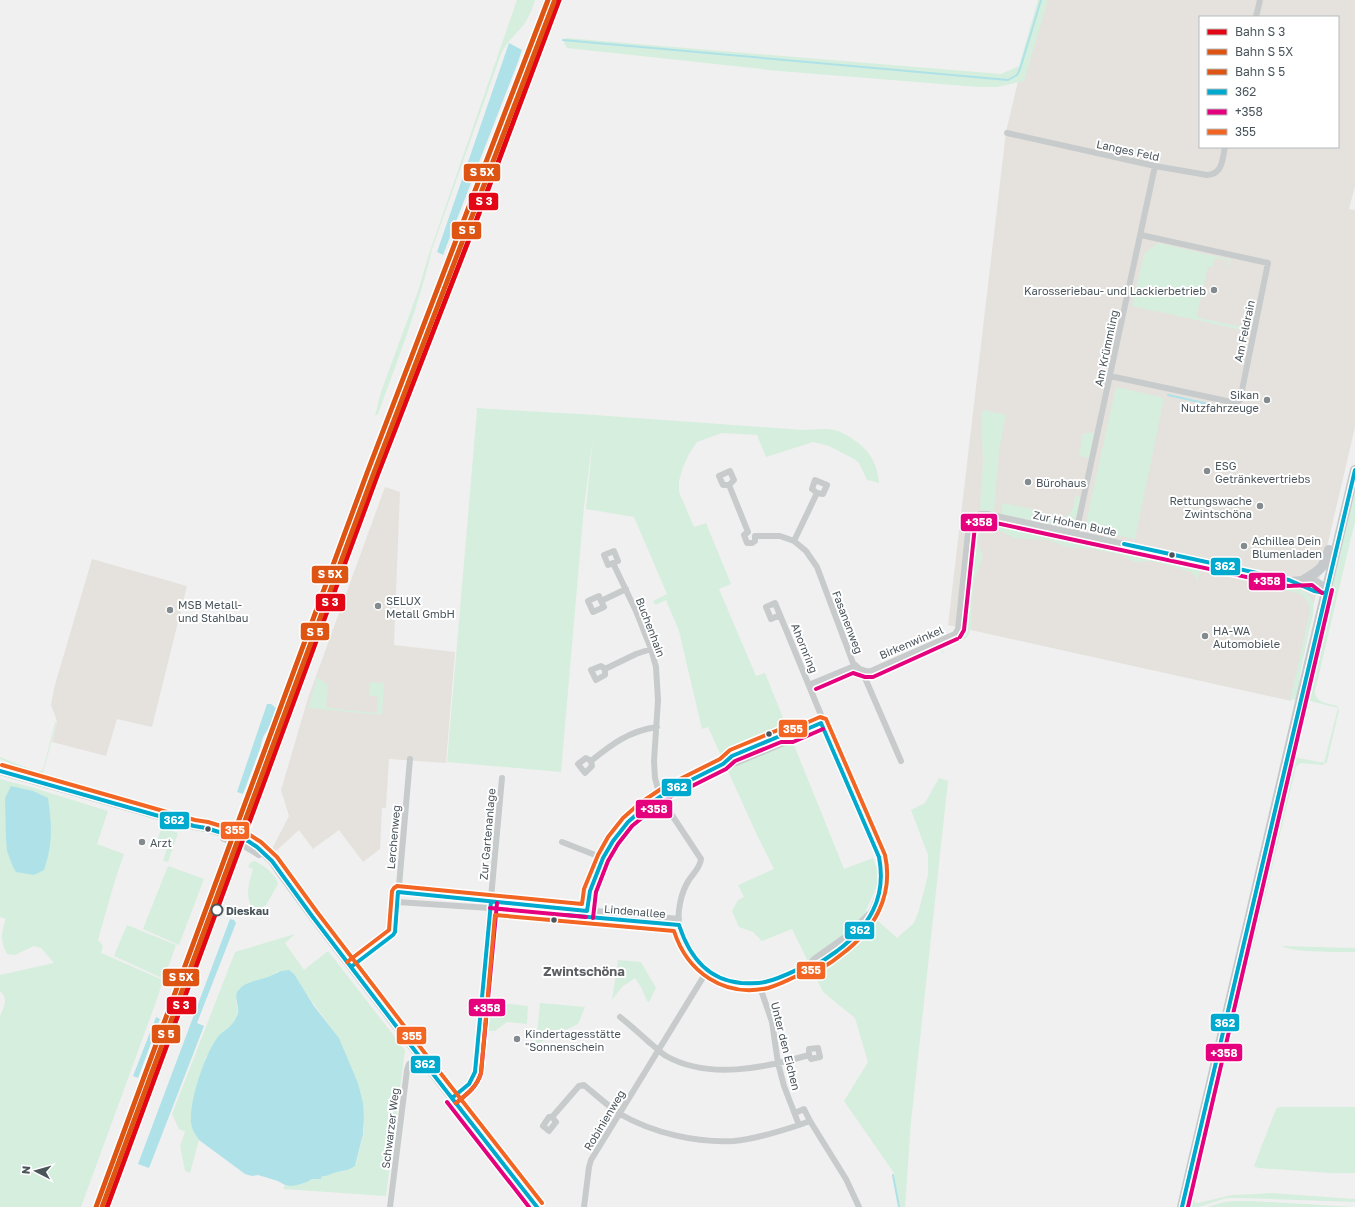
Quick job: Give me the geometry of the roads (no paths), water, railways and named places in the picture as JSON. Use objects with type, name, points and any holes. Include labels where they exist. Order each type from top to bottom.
[{"type":"main road","points":[[1182,1207],[1355,470]]},
{"type":"main road","points":[[1305,579],[1318,572],[1323,567],[1337,525],[1346,507]]},
{"type":"street","points":[[1256,16],[1260,0]]},
{"type":"street","name":"Langes Feld","points":[[1007,133],[1207,176],[1218,173],[1221,167],[1225,148]]},
{"type":"street","name":"Am Krümmling","points":[[1076,533],[1155,166]]},
{"type":"street","name":"Am Feldrain","points":[[1110,376],[1236,403],[1240,400],[1268,263],[1141,235]]},
{"type":"street","points":[[730,485],[748,532]]},
{"type":"street","points":[[794,541],[817,493]]},
{"type":"street","name":"Zur Hohen Bude","points":[[955,634],[958,629],[969,523],[980,514],[988,514],[1289,580],[1314,591],[1326,591]]},
{"type":"street","points":[[748,532],[753,532],[755,536],[755,541],[752,543],[747,543],[744,535],[748,532]]},
{"type":"street","name":"Fasanenweg","points":[[755,536],[780,536],[794,541],[806,550],[817,567],[854,662],[860,669],[901,761]]},
{"type":"street","name":"Buchenhain","points":[[613,563],[636,611],[651,648],[656,667],[658,700],[654,761],[655,778],[660,796]]},
{"type":"street","name":"Zur Hohen Bude","points":[[1289,580],[1317,580],[1326,591]]},
{"type":"street","points":[[601,602],[626,589]]},
{"type":"street","name":"Ahornring","points":[[660,796],[701,859],[700,864],[689,880],[684,892],[680,906],[679,922],[681,936],[687,948],[695,960],[707,971],[733,982],[759,984],[818,963],[834,953],[851,939],[865,924],[876,901],[881,879],[879,857],[821,724],[821,715],[780,615]]},
{"type":"street","name":"Birkenwinkel","points":[[810,687],[811,684],[852,667],[871,671],[955,634]]},
{"type":"street","points":[[605,669],[651,648]]},
{"type":"street","points":[[587,914],[590,891],[603,858],[613,841],[628,822],[644,808],[660,796],[688,780],[723,764],[732,756],[780,736],[792,736],[821,724]]},
{"type":"street","points":[[591,761],[614,742],[643,729],[656,727]]},
{"type":"street","name":"Lerchenweg","points":[[351,967],[395,932],[410,759]]},
{"type":"street","points":[[0,771],[248,841],[266,854],[419,1056],[537,1207]]},
{"type":"street","name":"Zur Gartenanlage","points":[[452,1098],[469,1085],[474,1078],[475,1072],[502,778]]},
{"type":"street","points":[[562,842],[603,858]]},
{"type":"street","name":"Lindenallee","points":[[398,892],[490,905],[679,922]]},
{"type":"street","name":"Lindenallee","points":[[397,902],[490,905]]},
{"type":"street","name":"Robinienweg","points":[[584,1207],[589,1167],[592,1160],[707,971]]},
{"type":"street","name":"Unter den Eichen","points":[[759,984],[772,1022],[778,1063],[784,1086],[799,1126]]},
{"type":"street","points":[[620,1017],[658,1050],[683,1064],[721,1070],[778,1063],[809,1055]]},
{"type":"street","name":"Schwarzer Weg","points":[[390,1207],[407,1070],[409,1064],[419,1056]]},
{"type":"street","points":[[552,1117],[573,1092],[584,1085],[620,1113],[645,1126],[691,1138],[735,1141],[776,1133],[810,1121]]},
{"type":"street","points":[[795,1113],[804,1109],[846,1179],[859,1207]]},
{"type":"water","points":[[509,43],[522,50],[443,255],[437,252]]},
{"type":"water","points":[[267,704],[271,704],[276,708],[270,726],[263,738],[243,794],[237,792]]},
{"type":"water","points":[[11,786],[33,791],[48,798],[51,826],[49,851],[44,870],[34,875],[16,872],[7,851],[5,798]]},
{"type":"water","points":[[230,919],[234,920],[236,923],[197,1023],[204,1026],[149,1168],[138,1164]]},
{"type":"water","points":[[289,970],[294,974],[314,1006],[339,1038],[358,1083],[363,1103],[364,1118],[363,1134],[355,1166],[347,1170],[322,1176],[321,1179],[312,1179],[307,1182],[291,1186],[258,1175],[252,1176],[245,1174],[199,1140],[191,1123],[192,1103],[198,1079],[212,1046],[217,1038],[233,1023],[237,1016],[237,992],[247,983]]},
{"type":"water","points":[[156,1017],[160,1019],[138,1078],[133,1076]]},
{"type":"waterway","points":[[563,40],[1008,80],[1017,75],[1020,69],[1041,0]]},
{"type":"waterway","points":[[1168,395],[1231,409]]},
{"type":"waterway","points":[[893,1175],[899,1207]]},
{"type":"place","name":"Karosseriebau- und Lackierbetrieb","points":[[1214,290]]},
{"type":"place","name":"Sikan Nutzfahrzeuge","points":[[1267,400]]},
{"type":"place","name":"ESG Getränkevertriebs","points":[[1207,471]]},
{"type":"place","name":"Bürohaus","points":[[1028,482]]},
{"type":"place","name":"Rettungswache Zwintschöna","points":[[1260,506]]},
{"type":"place","name":"Achillea Dein Blumenladen","points":[[1244,546]]},
{"type":"place","name":"SELUX Metall GmbH","points":[[378,606]]},
{"type":"place","name":"MSB Metall- und Stahlbau","points":[[170,610]]},
{"type":"place","name":"HA-WA Automobiele","points":[[1205,636]]},
{"type":"place","name":"Arzt","points":[[142,842]]},
{"type":"place","name":"Dieskau","points":[[217,910]]},
{"type":"place","name":"Kindertagesstätte \"Sonnenschein","points":[[517,1039]]},
{"type":"district","name":"Zwintschöna","points":[[584,971]]}]
